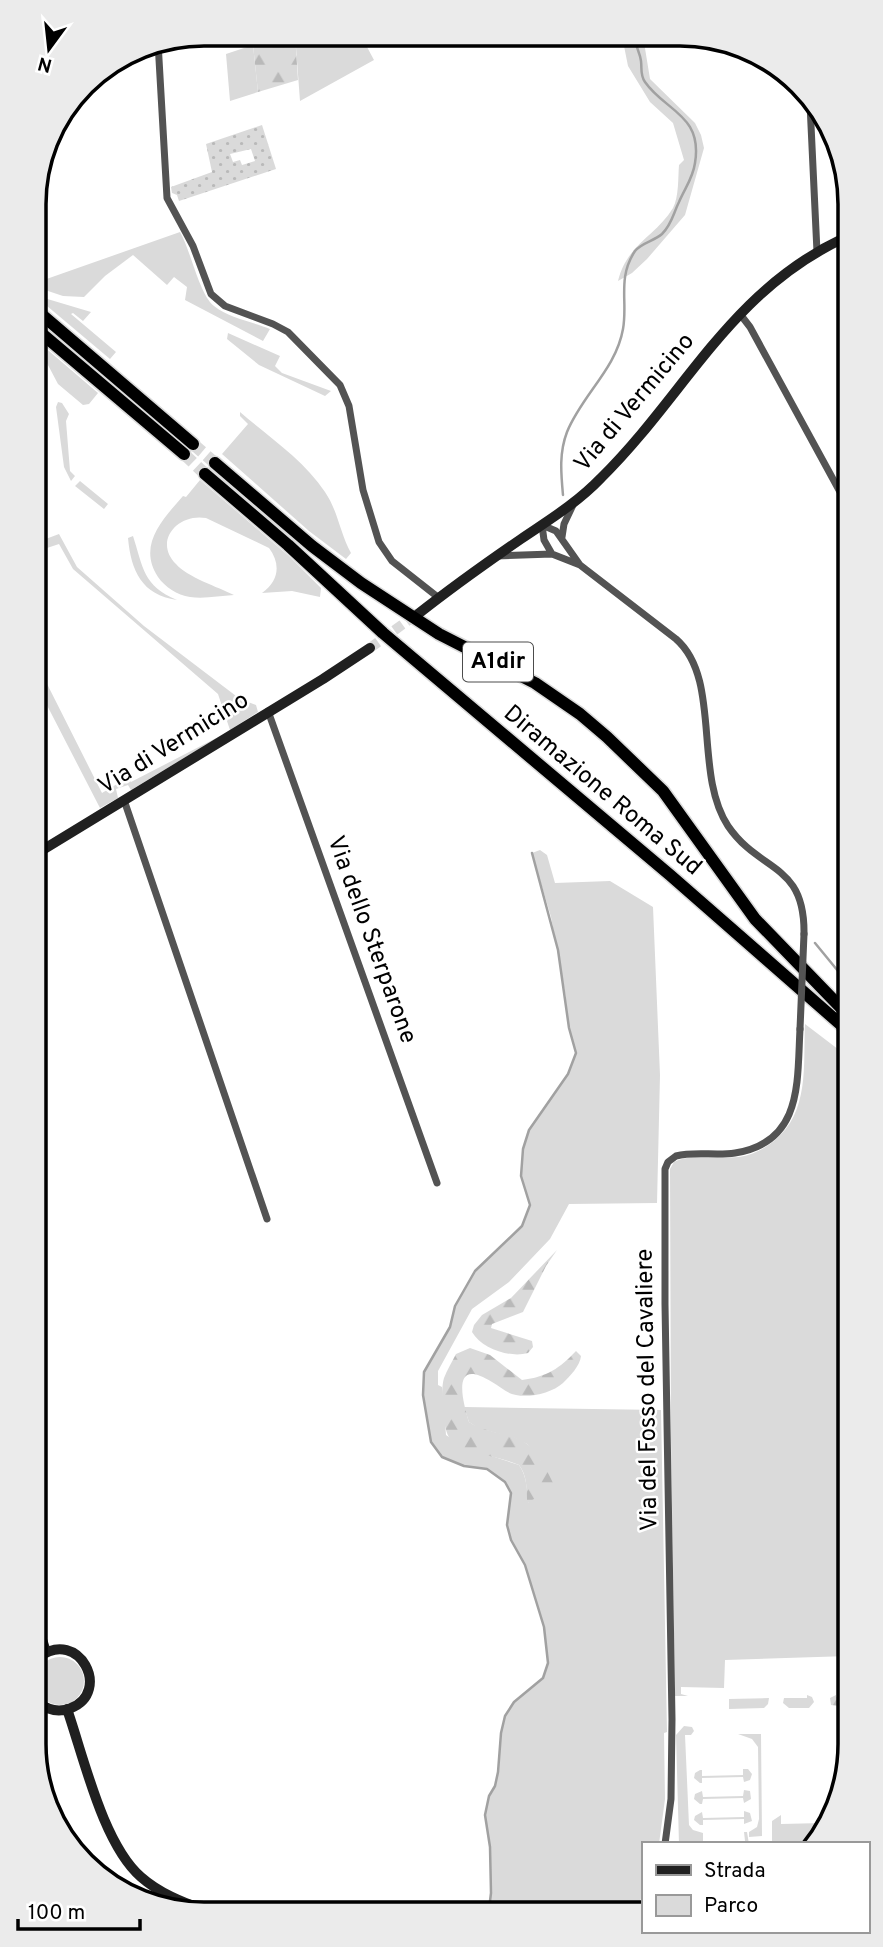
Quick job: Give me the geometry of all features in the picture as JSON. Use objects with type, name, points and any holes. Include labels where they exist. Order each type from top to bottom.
[{"type":"highway","points":[[46,318],[193,444]]},
{"type":"highway","points":[[46,337],[184,454]]},
{"type":"highway","name":"Diramazione Roma Sud","points":[[215,463],[312,546],[361,583],[446,638],[536,683],[607,737],[669,797],[727,883],[755,919],[837,1004]]},
{"type":"highway","name":"Diramazione Roma Sud","points":[[205,474],[288,545],[383,634],[670,875],[837,1022]]},
{"type":"main road","name":"Via di Vermicino","points":[[418,614],[573,503],[627,450],[709,347],[740,314],[782,275],[838,241]]},
{"type":"main road","name":"Via di Vermicino","points":[[46,848],[370,648]]},
{"type":"main road","points":[[46,1654],[57,1649],[72,1652],[80,1657],[88,1668],[90,1681],[87,1693],[79,1703],[67,1709],[54,1710],[46,1706]]},
{"type":"main road","points":[[67,1709],[116,1845],[135,1872],[159,1890],[180,1899]]},
{"type":"street","points":[[159,53],[167,198],[193,246],[212,295],[225,306],[288,332],[340,385],[349,406],[361,484],[378,539],[389,558],[439,598]]},
{"type":"street","points":[[811,116],[817,252]]},
{"type":"street","points":[[740,314],[750,327],[838,488]]},
{"type":"street","points":[[562,538],[564,524],[573,503]]},
{"type":"street","points":[[552,554],[543,538],[542,525],[553,528],[580,565]]},
{"type":"street","points":[[496,556],[552,554],[580,565]]},
{"type":"street","name":"Via del Fosso del Cavaliere","points":[[580,565],[676,639],[692,658],[699,682],[710,769],[719,808],[735,834],[794,886],[802,904],[804,934],[800,1029],[796,1096],[791,1113],[779,1129],[762,1143],[740,1152],[676,1156],[668,1162],[665,1169],[672,1719],[671,1799],[665,1842]]},
{"type":"street","name":"Via dello Sterparone","points":[[268,711],[437,1183]]},
{"type":"street","points":[[124,800],[267,1219]]},
{"type":"street","points":[[157,1894],[159,1890]]},
{"type":"green space","points":[[253,46],[258,92],[230,101],[226,54]]},
{"type":"green space","points":[[253,46],[296,46],[298,80],[258,92]]},
{"type":"green space","points":[[296,46],[366,46],[374,60],[300,101]]},
{"type":"green space","points":[[624,46],[645,46],[650,79],[695,123],[704,148],[685,215],[647,259],[618,281],[628,258],[673,208],[679,165],[684,160],[673,123],[650,102],[628,66]]},
{"type":"green space","points":[[262,125],[276,169],[179,201],[177,195],[172,193],[171,187],[212,172],[206,144]],"holes":[[[251,149],[255,161],[242,165],[240,160],[233,162],[230,154]]]},
{"type":"green space","points":[[180,232],[204,292],[214,306],[227,314],[270,329],[263,341],[185,300],[187,287],[174,277],[167,285],[133,255],[105,276],[84,297],[63,296],[46,290],[46,279]]},
{"type":"green space","points":[[46,299],[91,312],[83,321],[71,314],[116,352],[110,359],[46,305]]},
{"type":"green space","points":[[228,333],[280,356],[275,366],[282,373],[331,391],[325,396],[259,365],[227,339]]},
{"type":"green space","points":[[46,348],[98,393],[89,404],[83,405],[58,384],[46,361]]},
{"type":"green space","points":[[58,402],[62,403],[69,414],[66,421],[70,471],[75,476],[71,481],[64,467],[56,407]]},
{"type":"green space","points":[[240,412],[297,459],[317,480],[333,507],[351,553],[346,559],[309,531],[222,454],[248,424],[240,416]]},
{"type":"green space","points":[[200,480],[290,557],[321,588],[320,597],[292,591],[262,593],[275,578],[277,566],[269,548],[206,518],[186,520],[172,530],[167,546],[170,555],[187,573],[234,595],[190,597],[164,584],[152,565],[151,543],[168,514]]},
{"type":"green space","points":[[80,481],[108,504],[104,509],[75,486]]},
{"type":"green space","points":[[59,534],[77,567],[144,626],[240,699],[256,705],[258,712],[230,730],[218,694],[73,569],[59,544],[46,548],[46,539]]},
{"type":"green space","points":[[133,536],[142,566],[151,582],[166,595],[177,600],[155,593],[140,580],[132,561],[128,538]]},
{"type":"green space","points":[[46,682],[102,793],[127,778],[131,782],[222,735],[131,790],[128,785],[116,789],[118,798],[100,808],[46,703]]},
{"type":"green space","points":[[540,850],[547,855],[555,883],[610,881],[653,907],[660,1075],[657,1203],[569,1204],[550,1239],[509,1282],[472,1309],[438,1371],[438,1385],[442,1387],[446,1435],[464,1447],[519,1465],[525,1478],[528,1503],[541,1461],[527,1444],[478,1428],[469,1422],[464,1407],[661,1410],[667,1732],[664,1733],[665,1799],[659,1842],[642,1842],[640,1902],[490,1902],[490,1847],[485,1815],[498,1772],[501,1733],[505,1716],[514,1702],[543,1678],[548,1663],[544,1627],[525,1565],[511,1540],[507,1525],[511,1492],[505,1482],[487,1469],[464,1466],[442,1457],[431,1442],[423,1395],[424,1372],[450,1327],[455,1306],[475,1271],[522,1226],[530,1205],[521,1176],[523,1149],[529,1130],[568,1074],[576,1053],[569,1028],[551,917],[532,853]]},
{"type":"green space","points":[[805,1024],[837,1049],[837,1656],[725,1660],[724,1688],[681,1687],[681,1694],[688,1696],[675,1696],[670,1169],[674,1162],[681,1159],[739,1157],[770,1144],[786,1129],[794,1116],[804,1071]]},
{"type":"green space","points":[[557,1250],[523,1312],[492,1324],[491,1328],[532,1341],[533,1347],[528,1353],[513,1354],[497,1351],[482,1343],[472,1332],[482,1315],[511,1298]]},
{"type":"green space","points":[[470,1348],[490,1355],[522,1380],[552,1371],[576,1351],[581,1356],[572,1374],[547,1392],[522,1396],[513,1394],[479,1375],[470,1374],[462,1384],[469,1422],[527,1444],[540,1458],[550,1476],[555,1487],[527,1503],[525,1478],[519,1465],[459,1445],[452,1441],[446,1430],[442,1402],[444,1378],[456,1354]]},
{"type":"green space","points":[[60,1657],[69,1659],[77,1664],[84,1681],[77,1698],[60,1705],[46,1700],[46,1662]]},
{"type":"green space","points":[[807,1695],[812,1697],[814,1702],[809,1708],[789,1708],[783,1703],[784,1698],[807,1698]]},
{"type":"green space","points":[[836,1695],[837,1706],[831,1705],[830,1698]]},
{"type":"green space","points":[[769,1698],[764,1708],[729,1709],[729,1699]]},
{"type":"green space","points":[[684,1726],[692,1727],[694,1731],[691,1735],[685,1735],[689,1825],[693,1830],[703,1833],[703,1841],[745,1841],[744,1832],[747,1832],[749,1842],[679,1842],[676,1735]]},
{"type":"green space","points":[[738,1734],[761,1734],[762,1836],[749,1837],[749,1832],[757,1827],[759,1819],[758,1747],[752,1739]]},
{"type":"green space","points":[[743,1769],[748,1769],[752,1774],[750,1780],[744,1782],[743,1777],[702,1778],[700,1783],[694,1778],[695,1773],[700,1770],[702,1776],[743,1775]]},
{"type":"green space","points":[[744,1790],[750,1791],[751,1799],[744,1803],[743,1798],[703,1799],[702,1804],[694,1799],[695,1794],[702,1791],[703,1797],[743,1796]]},
{"type":"green space","points":[[744,1811],[750,1813],[752,1821],[744,1824],[744,1819],[703,1820],[703,1825],[700,1825],[694,1820],[695,1816],[702,1812],[703,1818],[744,1817]]},
{"type":"green space","points":[[781,1815],[781,1824],[815,1823],[803,1842],[772,1842],[772,1821]]},
{"type":"waterway","points":[[563,495],[561,463],[564,440],[573,419],[606,369],[619,343],[624,319],[626,271],[635,251],[662,234],[668,226],[691,178],[695,163],[693,134],[680,115],[653,92],[643,79],[637,46]]},
{"type":"waterway","points":[[490,1902],[490,1847],[485,1815],[498,1772],[501,1733],[505,1716],[514,1702],[543,1678],[548,1663],[544,1627],[525,1565],[511,1540],[507,1525],[511,1493],[505,1482],[487,1469],[464,1466],[442,1457],[431,1442],[423,1395],[424,1372],[450,1327],[455,1306],[475,1271],[522,1226],[530,1205],[521,1176],[523,1149],[529,1130],[568,1074],[576,1053],[569,1028],[558,950],[532,853]]},
{"type":"waterway","points":[[815,943],[838,970]]},
{"type":"tunnel","points":[[193,444],[215,463]]},
{"type":"tunnel","points":[[184,454],[205,474]]},
{"type":"tunnel","points":[[370,648],[417,614]]}]
